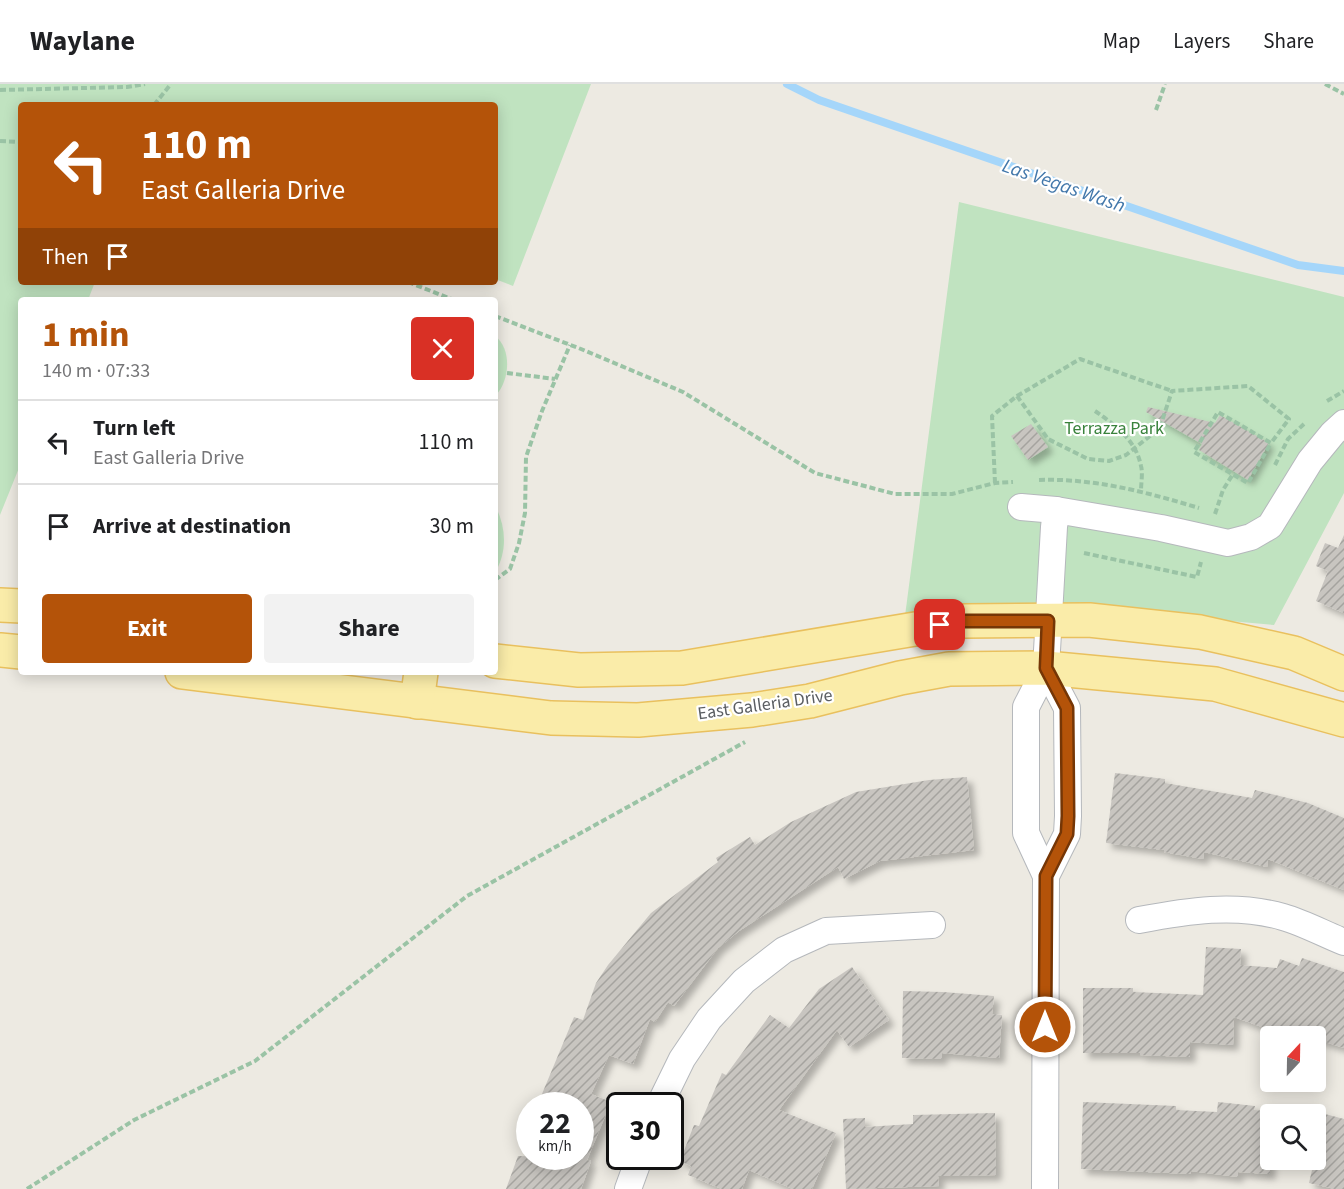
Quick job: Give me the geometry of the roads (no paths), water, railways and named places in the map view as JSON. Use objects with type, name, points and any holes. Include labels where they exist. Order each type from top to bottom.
[{"type":"main road","points":[[0,606],[18,606]]},
{"type":"main road","points":[[498,661],[579,670],[682,668],[963,621],[1089,620],[1200,632],[1294,653],[1344,674]]},
{"type":"main road","points":[[0,650],[18,652]]},
{"type":"main road","name":"East Galleria Drive","points":[[229,675],[419,687],[551,718],[638,720],[752,710],[810,700],[900,678],[949,669],[1046,668],[1215,684],[1342,714]]},
{"type":"street","points":[[1022,507],[1056,510],[1161,528],[1228,543],[1251,537],[1270,526],[1310,461],[1332,433],[1344,423]]},
{"type":"street","points":[[1045,1189],[1046,876],[1026,833],[1026,707],[1046,668],[1056,510]]},
{"type":"street","points":[[1046,668],[1067,708],[1068,816],[1067,834],[1046,876]]},
{"type":"street","points":[[1139,920],[1188,911],[1230,909],[1282,917],[1344,942]]},
{"type":"street","points":[[666,1092],[682,1059],[709,1019],[744,981],[784,950],[826,931],[932,925]]},
{"type":"street","points":[[628,1189],[635,1170]]},
{"type":"waterway","name":"Las Vegas Wash","points":[[787,84],[819,100],[1298,265],[1344,271]]},
{"type":"park label","name":"Terrazza Park","points":[[1114,428]]}]
